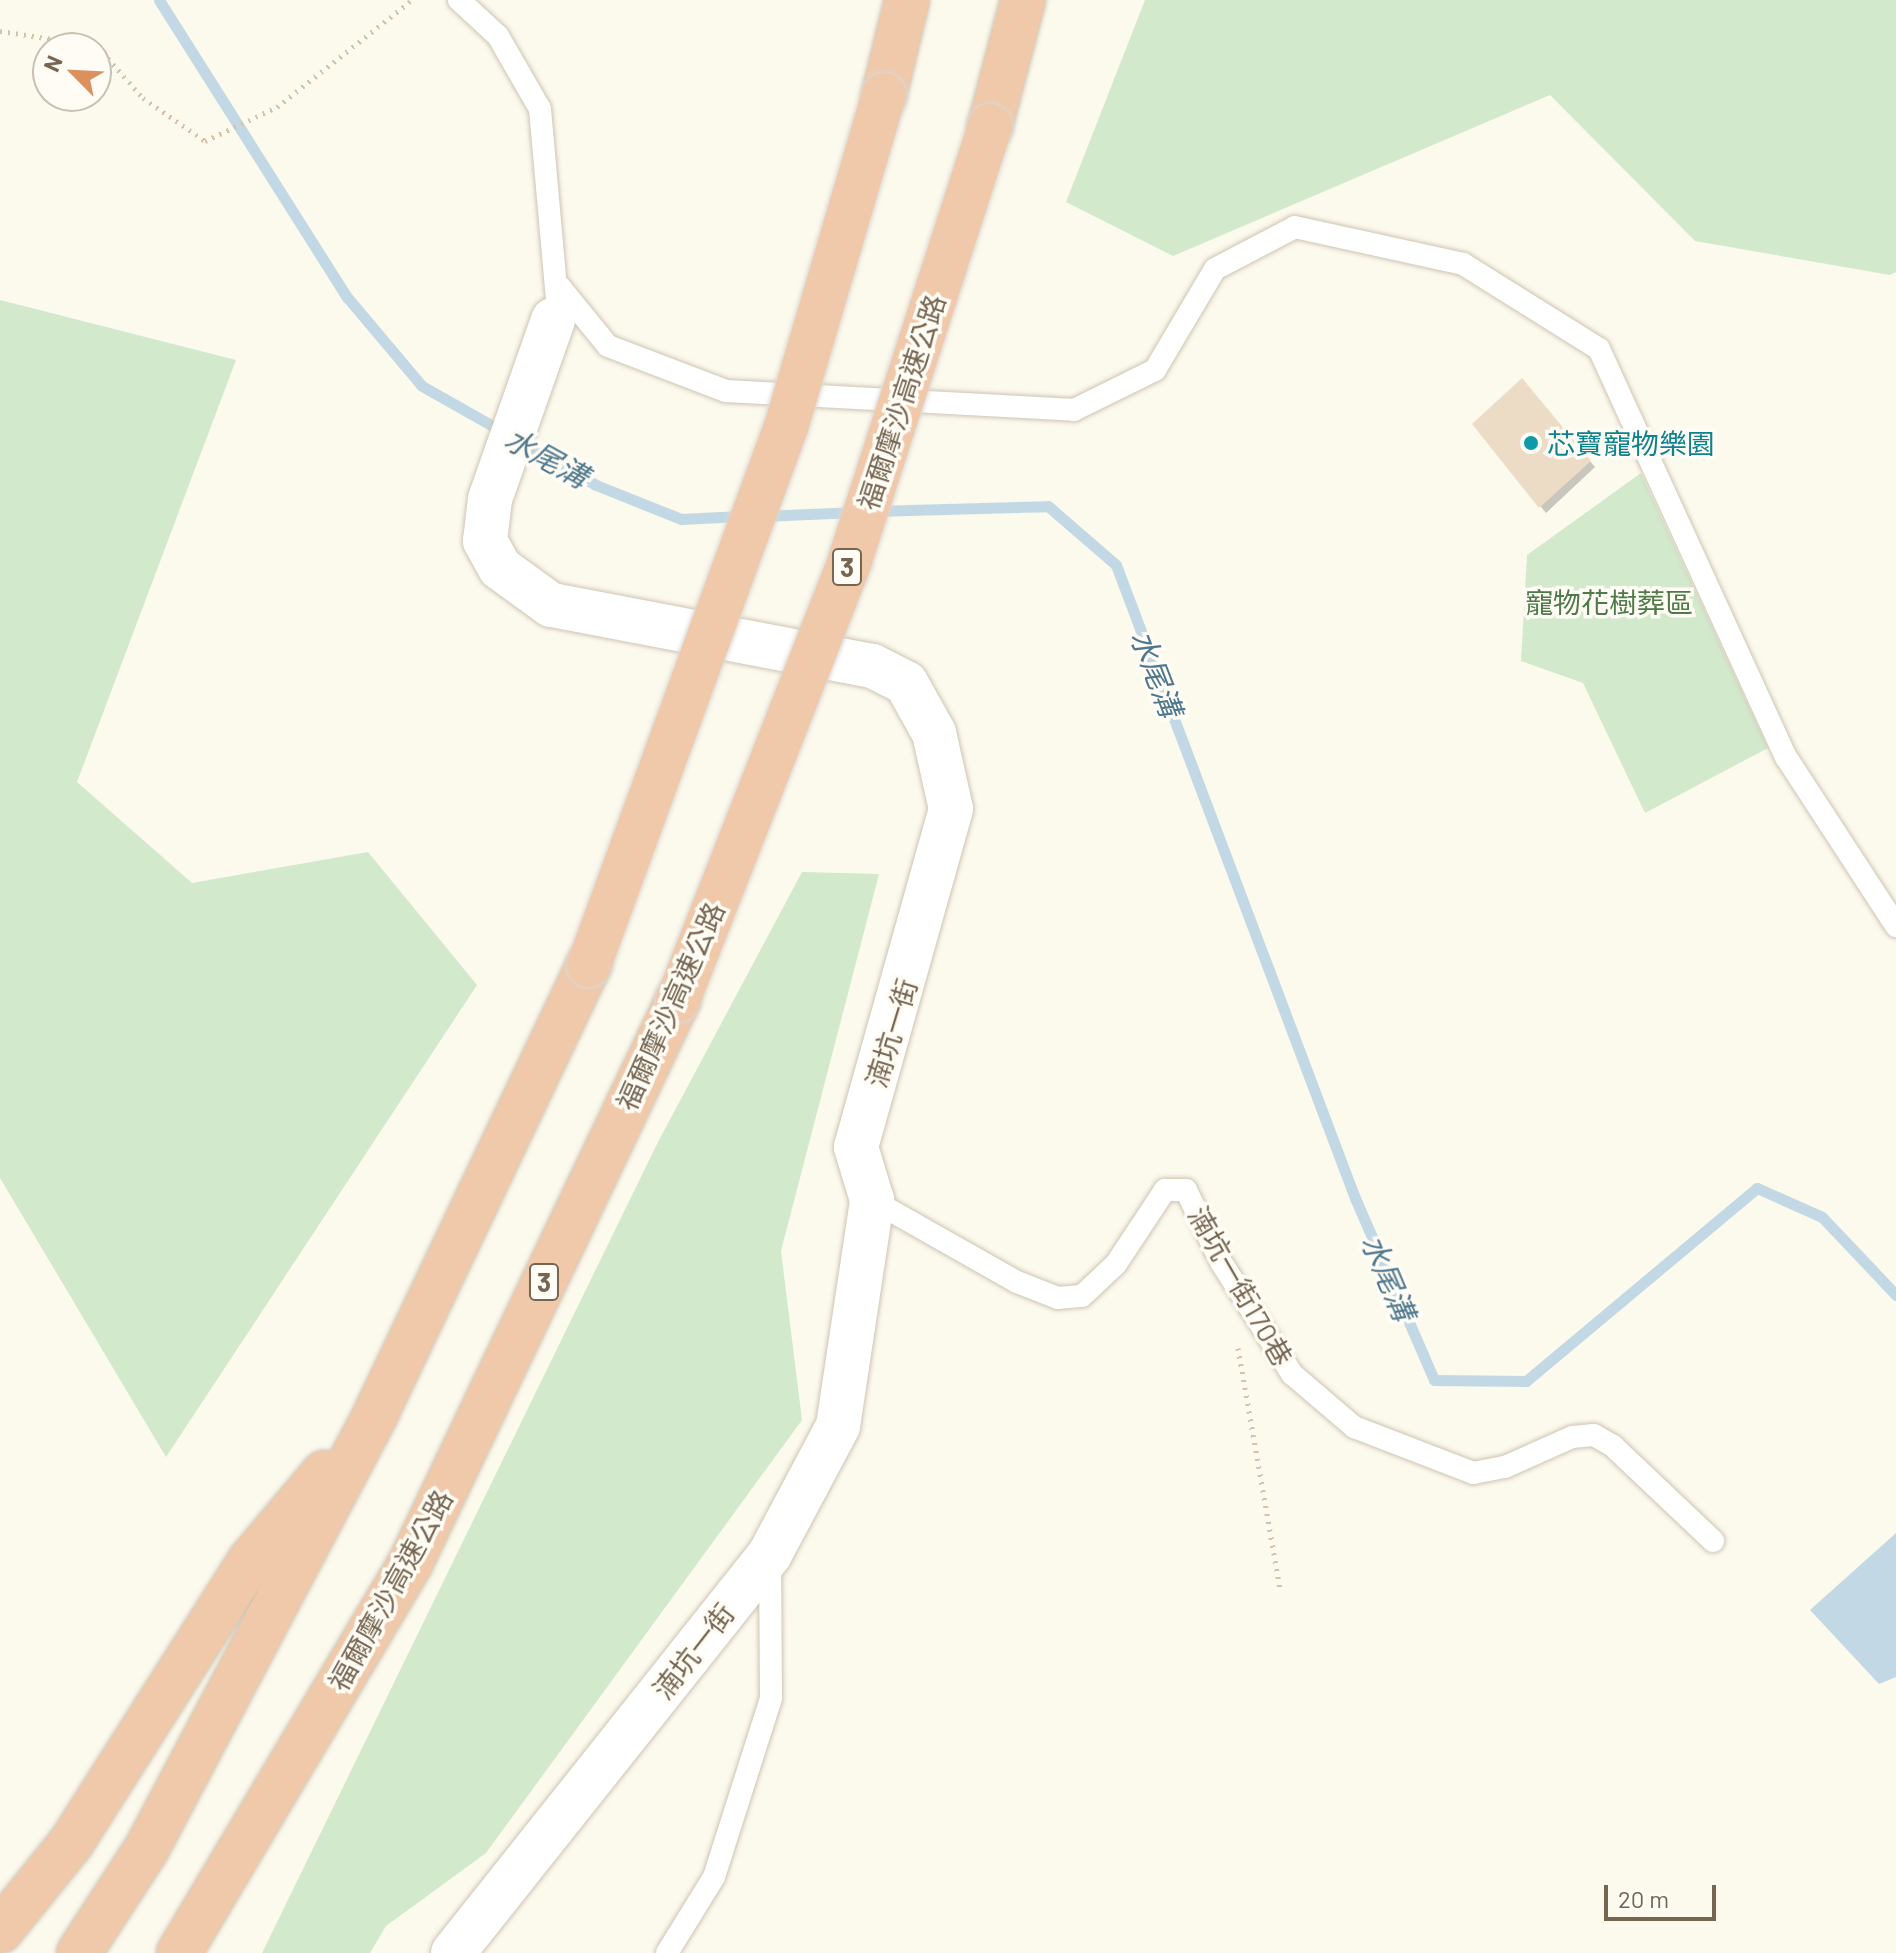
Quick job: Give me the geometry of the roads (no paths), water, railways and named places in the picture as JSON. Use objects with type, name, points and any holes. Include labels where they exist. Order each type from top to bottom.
[{"type":"highway","points":[[79,1953],[146,1850],[377,1411],[589,965],[787,424],[884,95],[907,0]]},
{"type":"highway","name":"福爾摩沙高速公路","points":[[179,1953],[410,1564],[678,1000],[850,560],[990,126],[1023,0]]},
{"type":"highway","points":[[0,1931],[71,1843],[250,1561],[377,1411]]},
{"type":"highway","points":[[213,1953],[410,1564]]},
{"type":"street","name":"湳坑一街","points":[[453,1953],[770,1554],[838,1426],[872,1200],[856,1147],[951,809],[934,733],[906,683],[872,666],[551,605],[500,568],[485,541],[490,499],[556,303]]},
{"type":"lane","points":[[459,0],[498,36],[540,109],[556,303],[608,346],[726,391],[1074,410],[1155,370],[1215,269],[1295,227],[1463,264],[1599,349],[1786,757],[1896,926]]},
{"type":"lane","name":"湳坑一街170巷","points":[[872,1200],[1017,1282],[1058,1298],[1082,1296],[1116,1264],[1165,1190],[1186,1190],[1221,1262],[1292,1374],[1354,1427],[1473,1473],[1505,1467],[1572,1437],[1594,1435],[1713,1541]]},
{"type":"lane","points":[[667,1953],[714,1877],[771,1698],[770,1554]]},
{"type":"water","points":[[1896,1533],[1896,1677],[1879,1684],[1810,1610]]},
{"type":"waterway","name":"水尾溝","points":[[159,0],[347,297],[422,386],[505,433]]},
{"type":"waterway","name":"水尾溝","points":[[520,442],[596,485],[681,519],[741,516]]},
{"type":"waterway","name":"水尾溝","points":[[874,511],[1048,506],[1116,565],[1355,1198],[1434,1380],[1526,1381],[1757,1188],[1822,1217],[1896,1295]]},
{"type":"waterway","name":"水尾溝","points":[[762,516],[857,512]]},
{"type":"place","name":"芯寶寵物樂園","points":[[1531,443]]},
{"type":"park label","name":"寵物花樹葬區","points":[[1609,602]]}]
